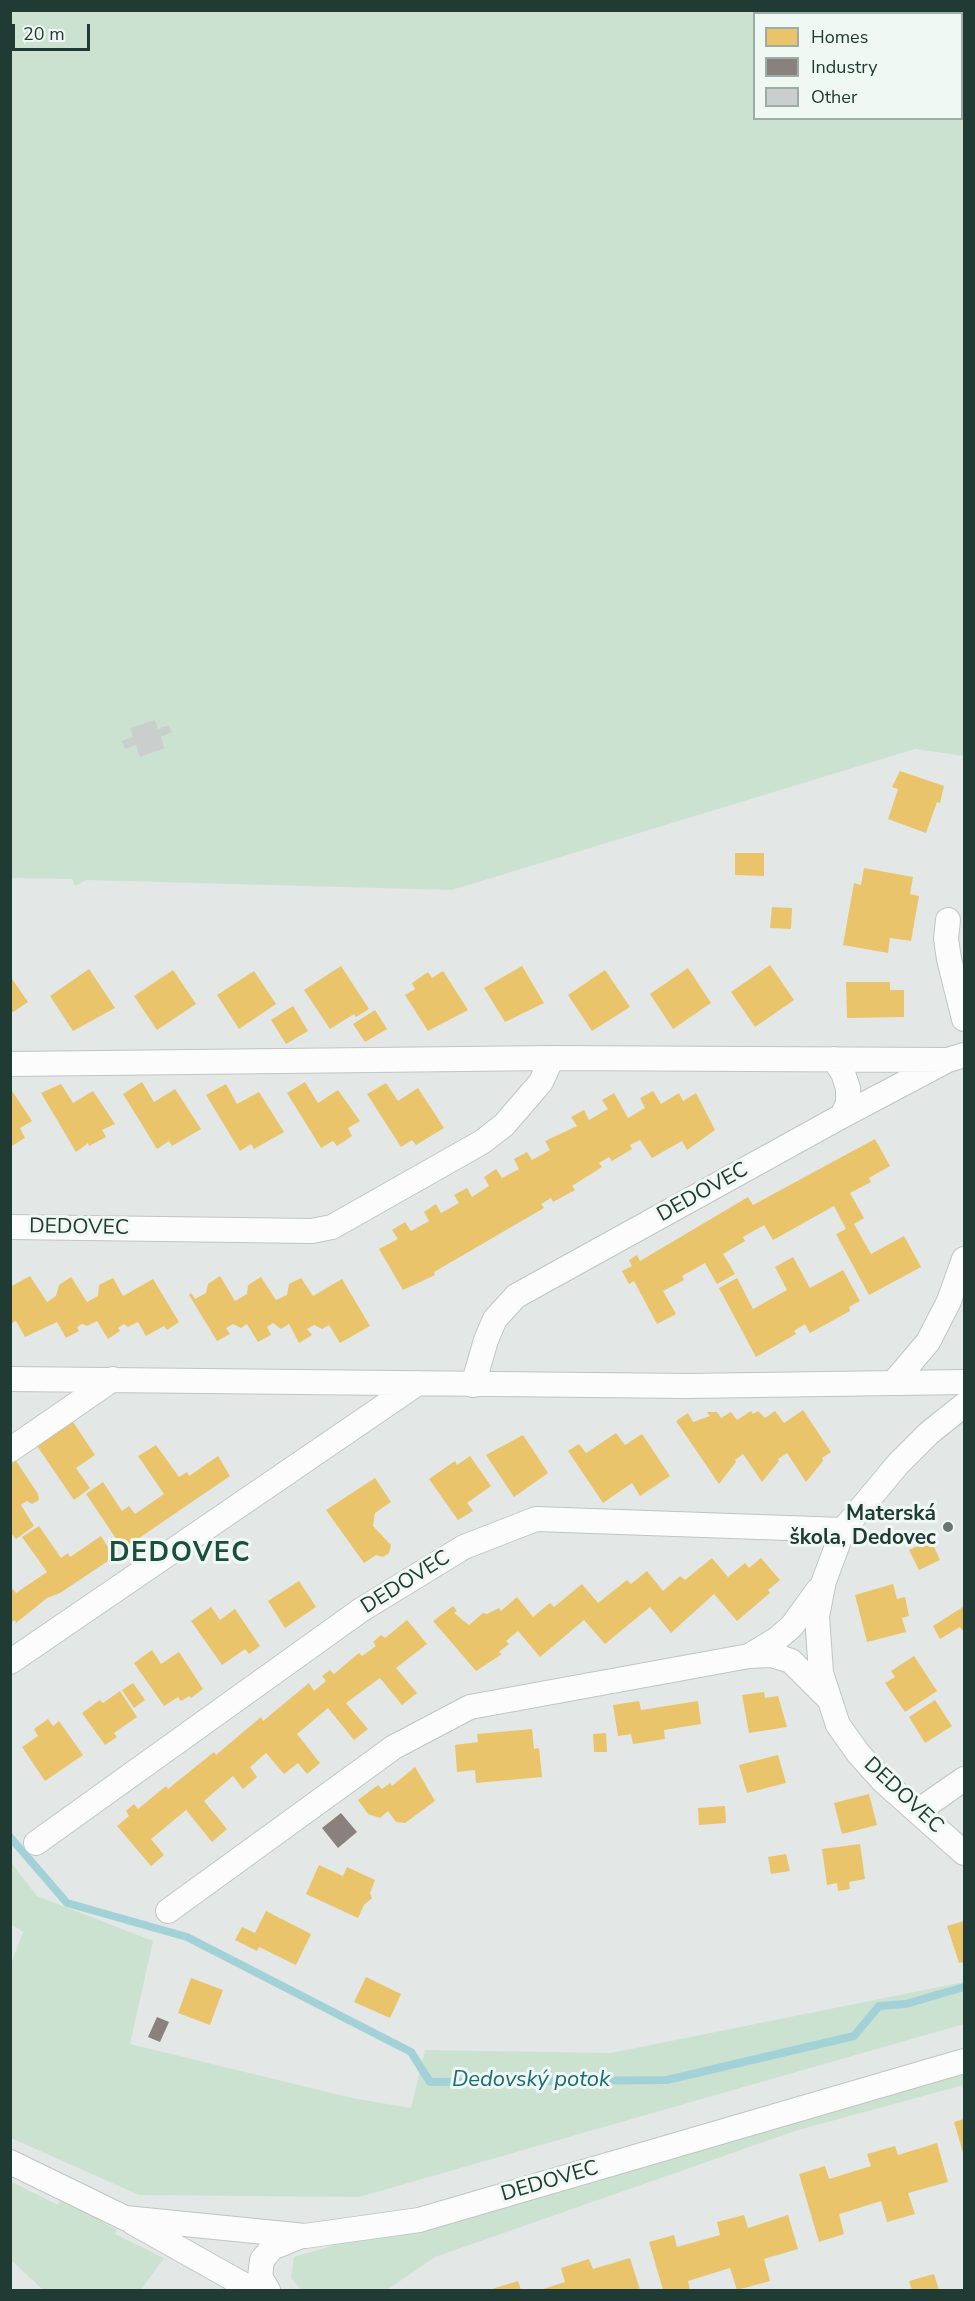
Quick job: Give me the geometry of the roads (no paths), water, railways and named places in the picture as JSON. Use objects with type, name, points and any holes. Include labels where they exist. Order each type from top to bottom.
[{"type":"street","points":[[948,920],[946,939],[949,959],[964,1019]]},
{"type":"street","name":"DEDOVEC","points":[[10,1064],[552,1058],[956,1057]]},
{"type":"street","name":"DEDOVEC","points":[[473,1385],[495,1318],[516,1296],[842,1116],[956,1057]]},
{"type":"street","name":"DEDOVEC","points":[[10,1227],[312,1231],[332,1227],[482,1142],[504,1125],[541,1082],[552,1058]]},
{"type":"street","points":[[834,1059],[848,1088],[848,1103],[842,1116]]},
{"type":"street","points":[[894,1382],[928,1341],[949,1301],[964,1259]]},
{"type":"street","points":[[10,1379],[687,1386],[964,1382]]},
{"type":"street","points":[[10,1450],[113,1379]]},
{"type":"street","points":[[10,1662],[418,1383]]},
{"type":"street","name":"DEDOVEC","points":[[964,1405],[929,1433],[898,1464],[843,1530],[824,1581],[817,1616],[818,1650],[828,1698],[838,1725],[858,1753],[883,1781],[964,1853]]},
{"type":"street","name":"DEDOVEC","points":[[36,1842],[361,1610],[464,1547],[536,1519],[843,1530]]},
{"type":"street","points":[[749,1656],[777,1639],[792,1626],[824,1581]]},
{"type":"street","points":[[168,1911],[394,1748],[470,1707],[749,1656],[772,1655],[791,1661],[828,1698]]},
{"type":"street","points":[[918,1810],[964,1779]]},
{"type":"street","name":"DEDOVEC","points":[[125,2218],[305,2236],[419,2220],[964,2061]]},
{"type":"street","name":"DEDOVEC","points":[[10,2162],[125,2218],[253,2290]]},
{"type":"street","points":[[268,2290],[260,2277],[259,2268],[266,2254],[282,2243],[305,2236]]},
{"type":"waterway","name":"Dedovský potok","points":[[10,1837],[67,1903],[187,1937],[411,2052],[430,2082],[667,2080],[854,2036],[879,2006],[906,2004],[964,1987]]},
{"type":"place","name":"Materská škola, Dedovec","points":[[948,1527]]},
{"type":"district","name":"DEDOVEC","points":[[180,1554]]}]
